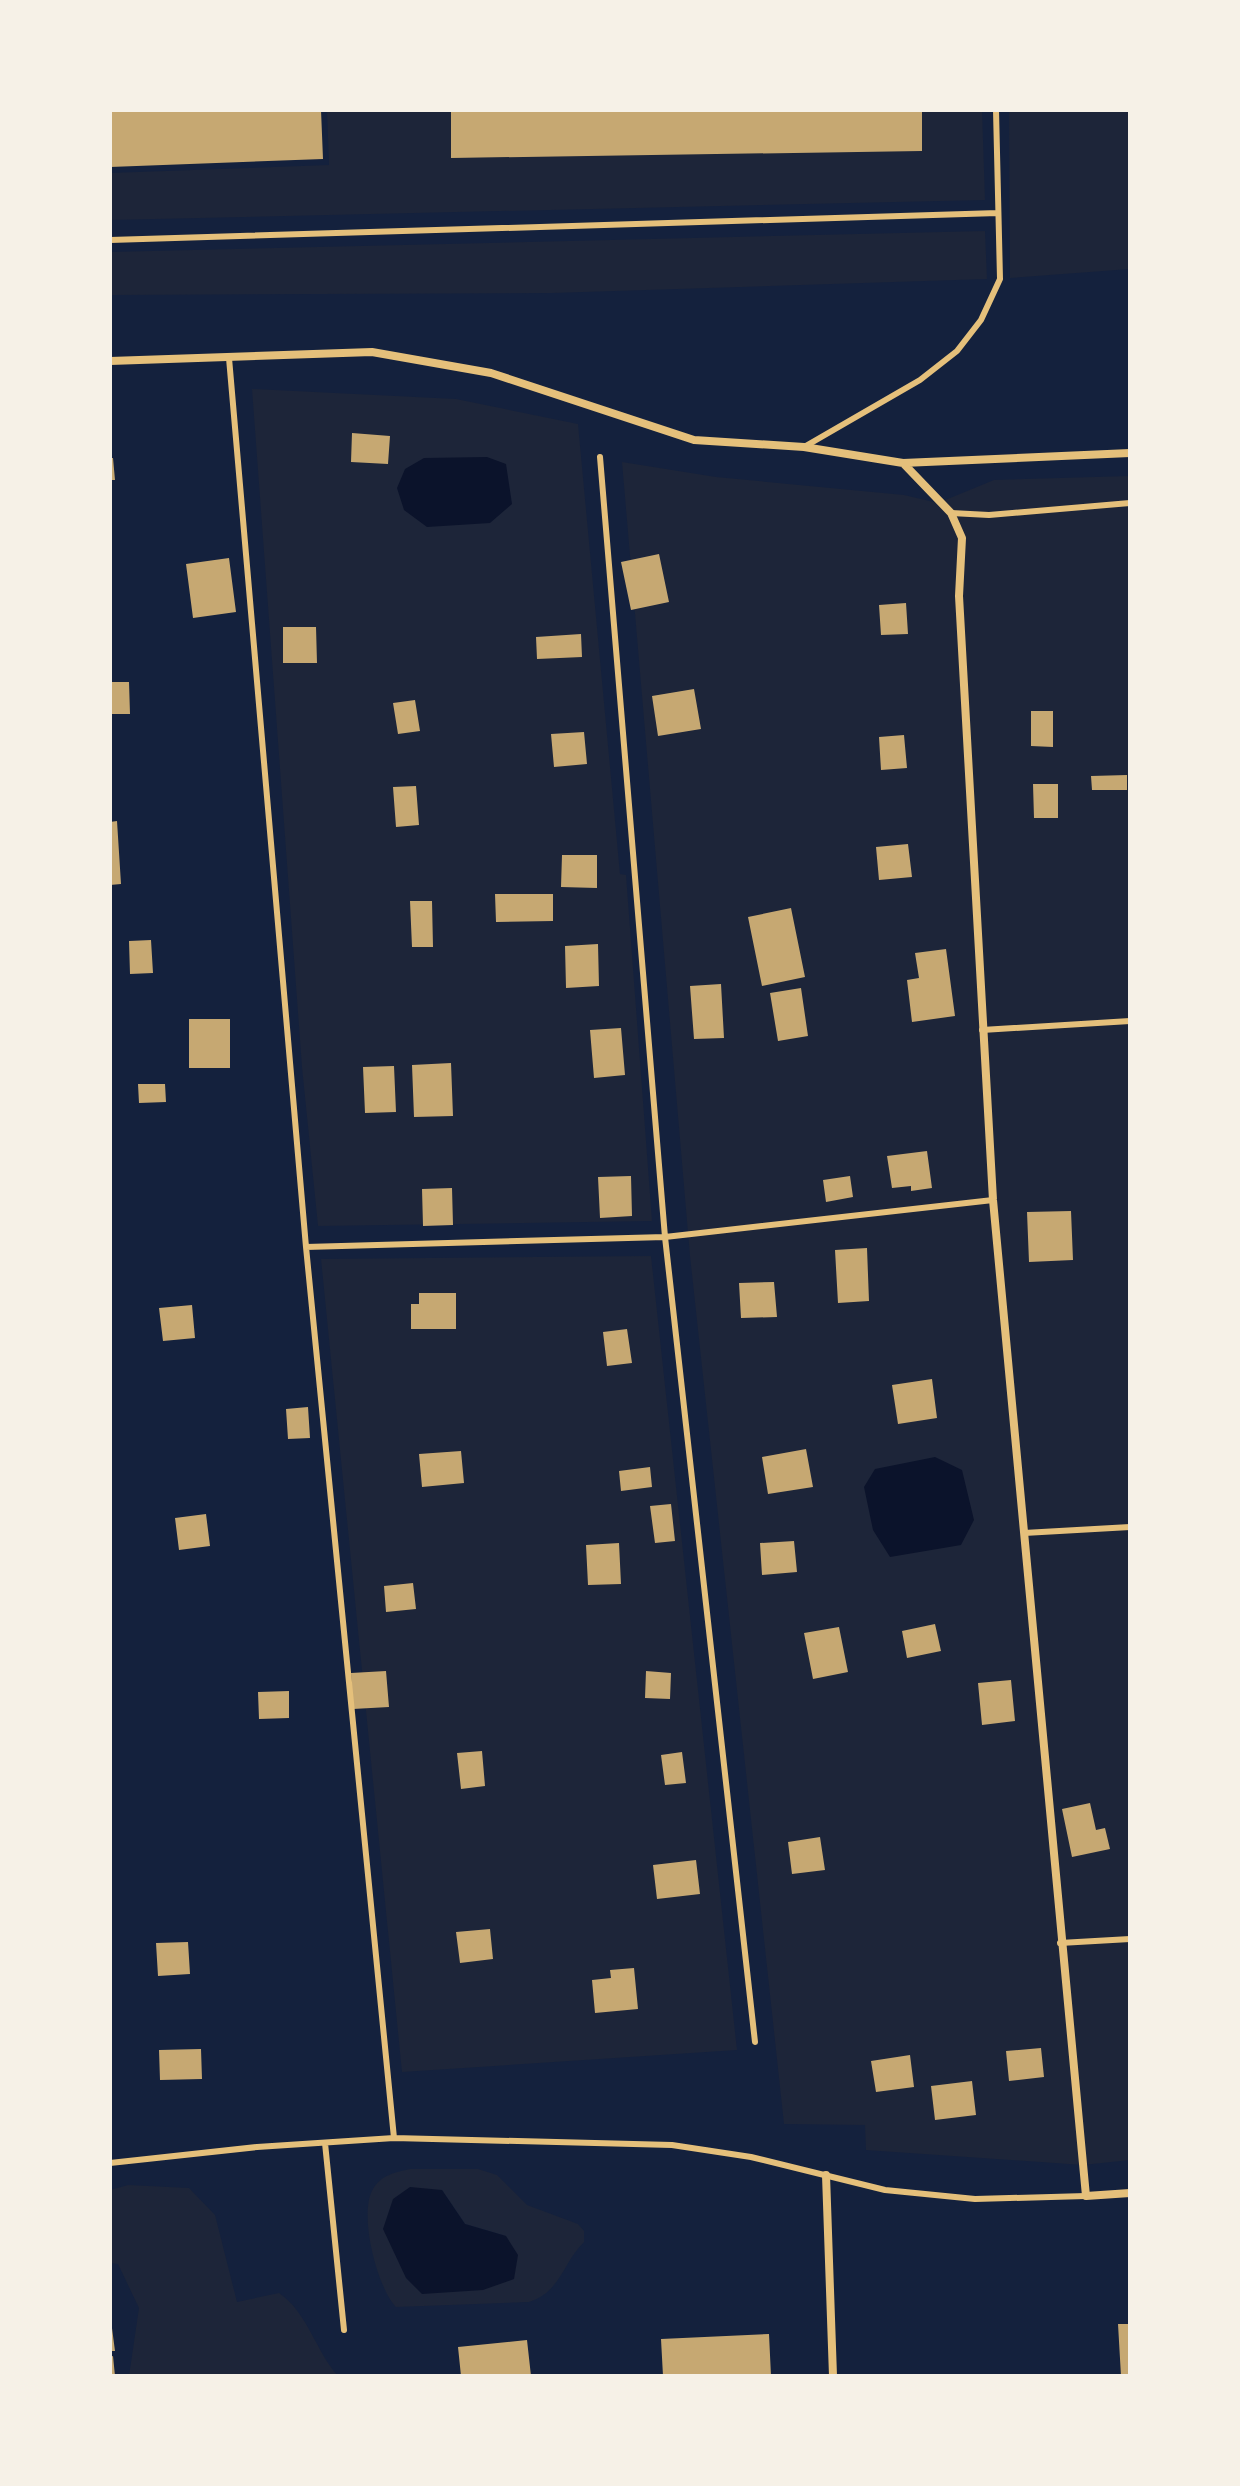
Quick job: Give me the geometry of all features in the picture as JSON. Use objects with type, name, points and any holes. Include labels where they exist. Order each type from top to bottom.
[{"type":"street","points":[[110,361],[372,352],[491,373],[694,440],[804,447],[903,463],[1130,453]]},
{"type":"street","points":[[903,463],[951,513],[962,538],[959,596],[993,1200],[1060,1943],[1086,2196],[1130,2193]]},
{"type":"street","points":[[826,2175],[833,2376]]},
{"type":"lane","points":[[804,447],[920,380],[957,351],[981,320],[1000,279],[996,110]]},
{"type":"lane","points":[[110,240],[998,213]]},
{"type":"lane","points":[[229,358],[306,1247],[394,2138]]},
{"type":"lane","points":[[600,457],[665,1237],[755,2042]]},
{"type":"lane","points":[[951,513],[989,515],[1130,503]]},
{"type":"lane","points":[[982,1030],[1130,1021]]},
{"type":"lane","points":[[306,1247],[665,1237],[993,1200]]},
{"type":"lane","points":[[1024,1533],[1130,1527]]},
{"type":"lane","points":[[1060,1943],[1130,1939]]},
{"type":"lane","points":[[110,2163],[394,2138],[672,2145],[751,2157],[885,2190],[975,2199],[1086,2196]]},
{"type":"lane","points":[[325,2143],[344,2330]]},
{"type":"shaded area","points":[[327,110],[982,110],[985,200],[110,220],[110,173],[329,165]]},
{"type":"shaded area","points":[[1009,110],[1130,110],[1130,269],[1010,278]]},
{"type":"shaded area","points":[[985,231],[987,279],[552,293],[110,295],[110,252]]},
{"type":"shaded area","points":[[252,389],[456,399],[578,424],[620,874],[626,875],[652,1221],[318,1226],[302,1067]]},
{"type":"shaded area","points":[[487,457],[506,464],[512,504],[490,523],[427,527],[404,510],[397,488],[405,469],[424,458]]},
{"type":"shaded area","points":[[622,462],[716,477],[904,495],[938,503],[994,480],[1130,476],[1130,2160],[1083,2165],[866,2150],[865,2125],[784,2124],[690,1256]]},
{"type":"shaded area","points":[[651,1256],[737,2050],[402,2072],[321,1259]]},
{"type":"shaded area","points":[[935,1457],[962,1470],[974,1520],[961,1545],[890,1557],[873,1530],[864,1487],[875,1469]]},
{"type":"shaded area","points":[[410,2169],[478,2169],[497,2175],[527,2205],[578,2224],[584,2231],[584,2242],[555,2284],[529,2302],[396,2307],[376,2268],[369,2232],[369,2200],[380,2180]],"holes":[[[442,2190],[465,2224],[506,2236],[383,2229]]]},
{"type":"shaded area","points":[[128,2185],[189,2188],[215,2215],[237,2302],[279,2293],[297,2311],[338,2376],[129,2376],[139,2308],[118,2264],[110,2263],[110,2190]]},
{"type":"shaded area","points":[[410,2187],[442,2190],[465,2224],[506,2236],[518,2255],[514,2279],[483,2290],[422,2294],[406,2278],[383,2229],[393,2199]]},
{"type":"building","points":[[110,110],[321,110],[323,159],[110,167]]},
{"type":"building","points":[[451,110],[922,110],[922,151],[451,158]]},
{"type":"building","points":[[352,433],[390,436],[388,464],[351,462]]},
{"type":"building","points":[[110,458],[113,458],[115,480],[110,480]]},
{"type":"building","points":[[659,554],[669,602],[631,610],[621,562]]},
{"type":"building","points":[[229,558],[236,612],[193,618],[186,564]]},
{"type":"building","points":[[906,603],[908,634],[881,635],[879,605]]},
{"type":"building","points":[[283,627],[316,627],[317,663],[283,663]]},
{"type":"building","points":[[581,634],[582,657],[537,659],[536,637]]},
{"type":"building","points":[[110,682],[129,682],[130,714],[110,714]]},
{"type":"building","points":[[694,689],[701,729],[658,736],[652,696]]},
{"type":"building","points":[[415,700],[420,731],[398,734],[393,703]]},
{"type":"building","points":[[1031,711],[1053,711],[1053,747],[1031,746]]},
{"type":"building","points":[[584,732],[587,764],[554,767],[551,734]]},
{"type":"building","points":[[904,735],[907,768],[881,770],[879,737]]},
{"type":"building","points":[[1127,775],[1127,790],[1092,790],[1091,776]]},
{"type":"building","points":[[1033,784],[1058,784],[1058,818],[1034,818]]},
{"type":"building","points":[[416,786],[419,825],[396,827],[393,787]]},
{"type":"building","points":[[117,821],[121,884],[110,885],[110,822]]},
{"type":"building","points":[[908,844],[912,877],[879,880],[876,847]]},
{"type":"building","points":[[562,855],[597,855],[597,888],[561,887]]},
{"type":"building","points":[[495,894],[553,894],[553,921],[496,922]]},
{"type":"building","points":[[410,901],[432,901],[433,947],[412,947]]},
{"type":"building","points":[[791,908],[805,977],[762,986],[748,917]]},
{"type":"building","points":[[151,940],[153,973],[130,974],[129,941]]},
{"type":"building","points":[[598,944],[599,986],[566,988],[565,946]]},
{"type":"building","points":[[946,949],[955,1016],[912,1022],[907,980],[919,978],[915,953]]},
{"type":"building","points":[[721,984],[724,1038],[694,1039],[690,986]]},
{"type":"building","points":[[801,988],[808,1036],[778,1041],[770,993]]},
{"type":"building","points":[[189,1019],[230,1019],[230,1068],[189,1068]]},
{"type":"building","points":[[621,1028],[625,1075],[594,1078],[590,1030]]},
{"type":"building","points":[[451,1063],[453,1116],[414,1117],[412,1065]]},
{"type":"building","points":[[394,1066],[396,1112],[365,1113],[363,1067]]},
{"type":"building","points":[[138,1084],[165,1084],[166,1102],[139,1103]]},
{"type":"building","points":[[927,1151],[932,1188],[911,1191],[911,1186],[892,1188],[887,1156]]},
{"type":"building","points":[[631,1176],[632,1216],[600,1218],[598,1177]]},
{"type":"building","points":[[850,1176],[853,1197],[826,1202],[823,1180]]},
{"type":"building","points":[[452,1188],[453,1225],[423,1226],[422,1189]]},
{"type":"building","points":[[1071,1211],[1073,1260],[1029,1262],[1027,1212]]},
{"type":"building","points":[[867,1248],[869,1301],[838,1303],[835,1250]]},
{"type":"building","points":[[774,1282],[777,1317],[741,1318],[739,1283]]},
{"type":"building","points":[[419,1293],[456,1293],[456,1329],[411,1329],[411,1304],[419,1304]]},
{"type":"building","points":[[192,1305],[195,1338],[163,1341],[159,1308]]},
{"type":"building","points":[[627,1329],[632,1363],[607,1366],[603,1332]]},
{"type":"building","points":[[932,1379],[937,1418],[898,1424],[892,1385]]},
{"type":"building","points":[[308,1407],[310,1438],[288,1439],[286,1409]]},
{"type":"building","points":[[806,1449],[813,1487],[768,1494],[762,1457]]},
{"type":"building","points":[[461,1451],[464,1483],[422,1487],[419,1454]]},
{"type":"building","points":[[650,1467],[652,1487],[621,1491],[619,1471]]},
{"type":"building","points":[[671,1504],[675,1541],[655,1543],[650,1506]]},
{"type":"building","points":[[206,1514],[210,1546],[179,1550],[175,1518]]},
{"type":"building","points":[[794,1541],[797,1572],[762,1575],[760,1543]]},
{"type":"building","points":[[619,1543],[621,1584],[588,1585],[586,1545]]},
{"type":"building","points":[[413,1583],[416,1609],[386,1612],[384,1586]]},
{"type":"building","points":[[935,1624],[941,1651],[907,1658],[902,1631]]},
{"type":"building","points":[[839,1627],[848,1672],[813,1679],[804,1633]]},
{"type":"building","points":[[386,1671],[389,1707],[353,1709],[351,1673]]},
{"type":"building","points":[[646,1671],[671,1673],[670,1699],[645,1698]]},
{"type":"building","points":[[1011,1680],[1015,1721],[982,1725],[978,1683]]},
{"type":"building","points":[[289,1691],[289,1718],[259,1719],[258,1692]]},
{"type":"building","points":[[482,1751],[485,1786],[461,1789],[457,1753]]},
{"type":"building","points":[[682,1752],[686,1783],[665,1785],[661,1755]]},
{"type":"building","points":[[1090,1803],[1096,1830],[1105,1828],[1110,1849],[1072,1857],[1062,1809]]},
{"type":"building","points":[[820,1837],[825,1870],[792,1874],[788,1842]]},
{"type":"building","points":[[696,1860],[700,1894],[657,1899],[653,1865]]},
{"type":"building","points":[[490,1929],[493,1959],[460,1963],[456,1932]]},
{"type":"building","points":[[188,1942],[190,1974],[158,1976],[156,1943]]},
{"type":"building","points":[[634,1968],[638,2009],[595,2013],[592,1980],[611,1978],[610,1970]]},
{"type":"building","points":[[1041,2048],[1044,2077],[1009,2081],[1006,2051]]},
{"type":"building","points":[[201,2049],[202,2079],[160,2080],[159,2050]]},
{"type":"building","points":[[910,2055],[914,2087],[876,2092],[871,2061]]},
{"type":"building","points":[[972,2081],[976,2115],[935,2120],[931,2086]]},
{"type":"building","points":[[110,2313],[115,2351],[110,2351]]},
{"type":"building","points":[[1118,2324],[1130,2324],[1130,2376],[1121,2376]]},
{"type":"building","points":[[769,2334],[771,2376],[663,2376],[661,2339]]},
{"type":"building","points":[[527,2340],[531,2376],[461,2376],[458,2347]]},
{"type":"building","points":[[113,2356],[115,2376],[110,2376],[110,2357]]}]
